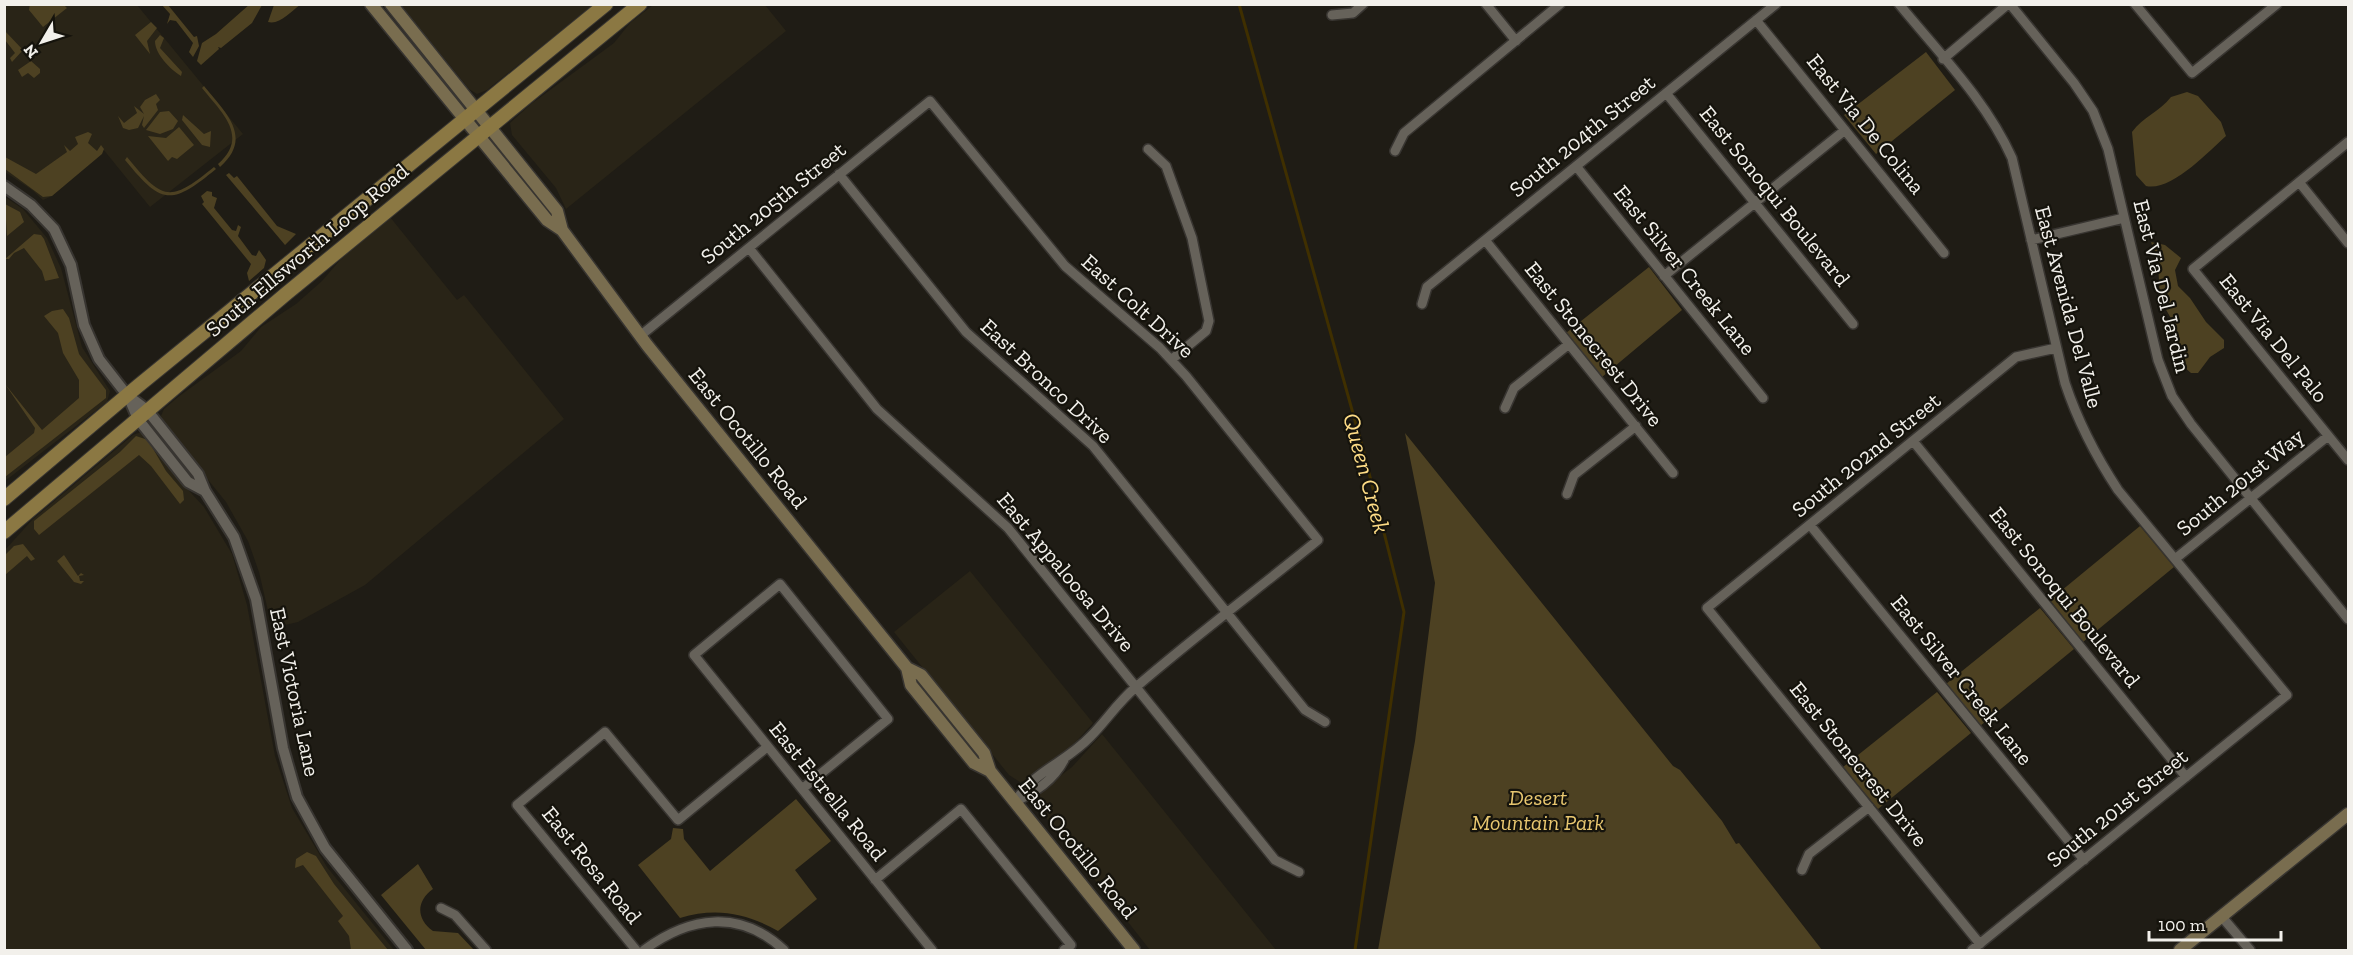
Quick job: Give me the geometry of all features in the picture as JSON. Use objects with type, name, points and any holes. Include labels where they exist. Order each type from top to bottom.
[{"type":"main road","name":"East Ocotillo Road","points":[[371,4],[547,220],[562,230],[640,336],[907,668],[921,675],[984,753],[990,771],[1134,951]]},
{"type":"main road","name":"East Ocotillo Road","points":[[391,4],[557,212],[562,230]]},
{"type":"main road","name":"South Ellsworth Loop Road","points":[[4,499],[606,4]]},
{"type":"main road","name":"South Ellsworth Loop Road","points":[[4,532],[489,126],[640,4]]},
{"type":"main road","points":[[2180,951],[2349,814]]},
{"type":"street","points":[[1332,15],[1353,13],[1363,4]]},
{"type":"street","points":[[1486,4],[1516,41]]},
{"type":"street","points":[[1395,151],[1404,133],[1560,4]]},
{"type":"street","name":"South 204th Street","points":[[1422,304],[1427,287],[1776,4]]},
{"type":"street","name":"East Avenida Del Valle","points":[[1899,4],[2001,135],[2012,158],[2056,348],[2076,417],[2097,457],[2118,490],[2286,695]]},
{"type":"street","points":[[1943,58],[2009,4]]},
{"type":"street","name":"East Via Del Jardin","points":[[2009,4],[2074,83],[2093,111],[2108,148],[2158,360],[2172,396],[2190,424],[2349,619]]},
{"type":"street","points":[[2135,4],[2192,73],[2277,4]]},
{"type":"street","name":"East Via De Colina","points":[[1756,20],[1944,253]]},
{"type":"street","name":"East Sonoqui Boulevard","points":[[1666,93],[1853,324]]},
{"type":"street","name":"South 205th Street","points":[[640,336],[930,100]]},
{"type":"street","name":"East Colt Drive","points":[[930,100],[1065,266],[1171,360],[1318,540],[1227,614]]},
{"type":"street","points":[[1664,276],[1845,130]]},
{"type":"street","points":[[2349,142],[2299,182],[2349,243]]},
{"type":"street","points":[[1148,149],[1166,166],[1192,237],[1209,321],[1206,331],[1171,360]]},
{"type":"street","name":"East Silver Creek Lane","points":[[1576,166],[1763,398]]},
{"type":"street","name":"East Bronco Drive","points":[[839,174],[966,332],[1093,446],[1305,710],[1325,722]]},
{"type":"street","name":"East Via Del Palo","points":[[2299,182],[2193,269],[2349,460]]},
{"type":"street","name":"East Victoria Lane","points":[[4,186],[43,215],[58,237],[71,265],[89,338],[99,359],[142,415],[198,474],[205,491],[234,537],[248,570],[262,628],[284,748],[303,809],[325,848],[406,951]]},
{"type":"street","points":[[2031,240],[2124,218]]},
{"type":"street","name":"East Stonecrest Drive","points":[[1485,240],[1673,472]]},
{"type":"street","name":"East Appaloosa Drive","points":[[749,248],[877,409],[1008,528],[1275,860],[1299,872]]},
{"type":"street","points":[[1505,408],[1514,388],[1569,344]]},
{"type":"street","name":"South 202nd Street","points":[[1707,609],[2016,357],[2056,348]]},
{"type":"street","points":[[1567,494],[1574,475],[1636,426]]},
{"type":"street","name":"South 201st Way","points":[[2175,560],[2328,436]]},
{"type":"street","name":"East Sonoqui Boulevard","points":[[1913,441],[2186,777]]},
{"type":"street","name":"East Silver Creek Lane","points":[[1810,525],[2084,860]]},
{"type":"street","name":"East Estrella Road","points":[[802,789],[888,719],[780,584],[694,655],[932,951]]},
{"type":"street","name":"East Stonecrest Drive","points":[[1707,609],[1980,944]]},
{"type":"street","points":[[1014,802],[1026,784],[1050,766],[1064,760],[1090,737],[1136,687],[1227,614]]},
{"type":"street","name":"South 201st Street","points":[[1972,951],[2286,695]]},
{"type":"street","name":"East Rosa Road","points":[[636,951],[517,805],[605,732],[678,820],[767,747]]},
{"type":"street","points":[[1802,870],[1809,854],[1869,807]]},
{"type":"street","points":[[875,880],[961,809],[1068,948]]},
{"type":"street","points":[[441,908],[455,915],[486,951]]},
{"type":"street","points":[[2222,917],[2250,951]]},
{"type":"street","points":[[644,951],[672,932],[690,925],[710,922],[737,923],[760,932],[784,951]]},
{"type":"shaded area","points":[[7,4],[137,5],[243,134],[150,207],[103,149],[52,196],[43,200],[5,172],[4,7]]},
{"type":"shaded area","points":[[401,5],[593,5],[487,90],[477,94],[469,89]]},
{"type":"shaded area","points":[[653,5],[765,5],[786,31],[566,209],[556,188],[512,135],[510,123],[531,104],[614,43],[630,23]]},
{"type":"shaded area","points":[[5,197],[23,209],[47,238],[61,268],[82,347],[110,391],[107,402],[5,481]]},
{"type":"shaded area","points":[[390,217],[457,300],[464,295],[564,419],[365,585],[298,622],[272,628],[259,572],[248,541],[226,502],[163,424],[161,416],[164,409],[178,397],[241,351],[261,327],[296,304],[322,281],[341,259]]},
{"type":"shaded area","points":[[141,432],[152,440],[168,468],[204,507],[232,554],[247,605],[275,756],[292,808],[327,867],[394,950],[5,950],[5,550],[33,519],[133,435]]},
{"type":"shaded area","points":[[970,571],[1093,723],[1074,744],[1027,780],[1020,782],[1009,775],[894,632]]},
{"type":"shaded area","points":[[1102,734],[1276,950],[1150,950],[1036,805],[1041,791],[1072,767]]},
{"type":"green space","points":[[30,4],[64,5],[67,8],[43,27],[29,10]]},
{"type":"green space","points":[[250,4],[262,5],[252,23],[221,48],[218,47],[219,49],[201,65],[197,61],[202,43],[216,34]]},
{"type":"green space","points":[[274,4],[300,5],[281,20],[268,22]]},
{"type":"green space","points":[[162,5],[168,5],[194,37],[197,36],[199,46],[193,57],[189,52],[193,43],[176,21],[170,20],[167,24],[170,14]]},
{"type":"green space","points":[[151,22],[157,28],[147,41],[150,54],[135,35]]},
{"type":"green space","points":[[5,31],[23,50],[12,62],[10,58],[15,53],[5,40]]},
{"type":"green space","points":[[160,35],[164,38],[160,48],[182,72],[181,76],[160,56],[155,41]]},
{"type":"green space","points":[[1926,52],[1955,90],[1876,154],[1844,115]]},
{"type":"green space","points":[[31,61],[40,69],[40,73],[34,78],[28,73],[22,77],[18,70]]},
{"type":"green space","points":[[204,86],[227,115],[233,125],[235,135],[235,145],[230,156],[220,167],[218,164],[232,144],[232,134],[224,115],[202,88]]},
{"type":"green space","points":[[2187,92],[2198,96],[2221,122],[2226,136],[2178,177],[2167,183],[2146,186],[2136,175],[2132,132],[2171,97]]},
{"type":"green space","points":[[156,94],[160,100],[156,104],[158,110],[144,128],[142,125],[144,116],[138,128],[129,130],[123,128],[118,116],[124,123],[137,113],[134,106],[144,114],[140,107],[145,100]]},
{"type":"green space","points":[[169,111],[178,121],[173,129],[160,134],[146,130],[160,112]]},
{"type":"green space","points":[[183,115],[204,134],[211,131],[210,147],[202,145],[182,120]]},
{"type":"green space","points":[[179,127],[194,145],[177,159],[172,157],[168,161],[148,136],[166,138]]},
{"type":"green space","points":[[88,132],[92,134],[88,143],[97,151],[101,145],[104,149],[102,154],[52,196],[43,197],[5,169],[5,157],[36,174],[67,152],[64,145],[70,151],[78,144],[75,137]]},
{"type":"green space","points":[[127,157],[150,182],[168,192],[187,187],[214,167],[216,169],[188,190],[168,195],[148,186],[125,160]]},
{"type":"green space","points":[[229,173],[234,178],[237,176],[277,226],[296,234],[285,245],[226,175]]},
{"type":"green space","points":[[207,191],[212,192],[212,196],[217,198],[214,208],[232,230],[236,231],[238,225],[241,227],[238,236],[252,255],[256,256],[259,250],[266,260],[264,268],[249,281],[247,273],[251,264],[202,204],[204,202],[201,196]]},
{"type":"green space","points":[[5,204],[20,212],[24,222],[7,236]]},
{"type":"green space","points":[[34,234],[41,235],[44,239],[59,278],[45,281],[42,271],[24,248],[14,253],[9,259],[5,259]]},
{"type":"green space","points":[[2151,242],[2165,245],[2181,258],[2175,270],[2178,286],[2190,298],[2206,322],[2224,340],[2224,348],[2210,357],[2198,373],[2191,373],[2183,366],[2173,322],[2160,299],[2158,263]]},
{"type":"green space","points":[[1649,267],[1682,310],[1602,377],[1566,333]]},
{"type":"green space","points":[[63,309],[69,318],[79,354],[106,390],[106,398],[5,477],[5,457],[34,433],[35,428],[5,384],[42,430],[79,398],[79,380],[63,353],[58,333],[44,316],[52,311]]},
{"type":"green space","name":"Desert Mountain Park","points":[[1405,433],[1673,766],[1680,770],[1722,821],[1736,844],[1739,843],[1822,950],[1378,950],[1415,741],[1435,583]]},
{"type":"green space","points":[[136,436],[148,440],[166,471],[183,491],[184,500],[180,504],[151,466],[139,455],[39,535],[34,529],[34,521],[120,452]]},
{"type":"green space","points":[[2140,526],[2174,567],[2083,642],[2050,600]]},
{"type":"green space","points":[[23,544],[35,559],[31,561],[27,556],[5,575],[5,555],[14,546]]},
{"type":"green space","points":[[64,555],[78,576],[81,573],[84,575],[79,576],[80,581],[84,581],[81,584],[74,582],[57,561]]},
{"type":"green space","points":[[2040,608],[2074,649],[1980,726],[1946,684]]},
{"type":"green space","points":[[1937,692],[1971,733],[1878,809],[1843,767]]},
{"type":"green space","points":[[796,799],[831,841],[795,870],[817,899],[778,931],[754,920],[730,914],[706,913],[680,918],[638,865],[671,839],[673,828],[683,829],[684,839],[710,871]]},
{"type":"green space","points":[[307,852],[316,856],[334,884],[388,950],[351,950],[349,936],[338,921],[343,916],[303,865],[295,868],[296,859]]},
{"type":"green space","points":[[418,864],[433,889],[421,904],[423,921],[433,931],[458,933],[474,950],[426,950],[381,895]]},
{"type":"waterway","name":"Queen Creek","points":[[1239,4],[1364,453],[1404,612],[1355,950]]}]
